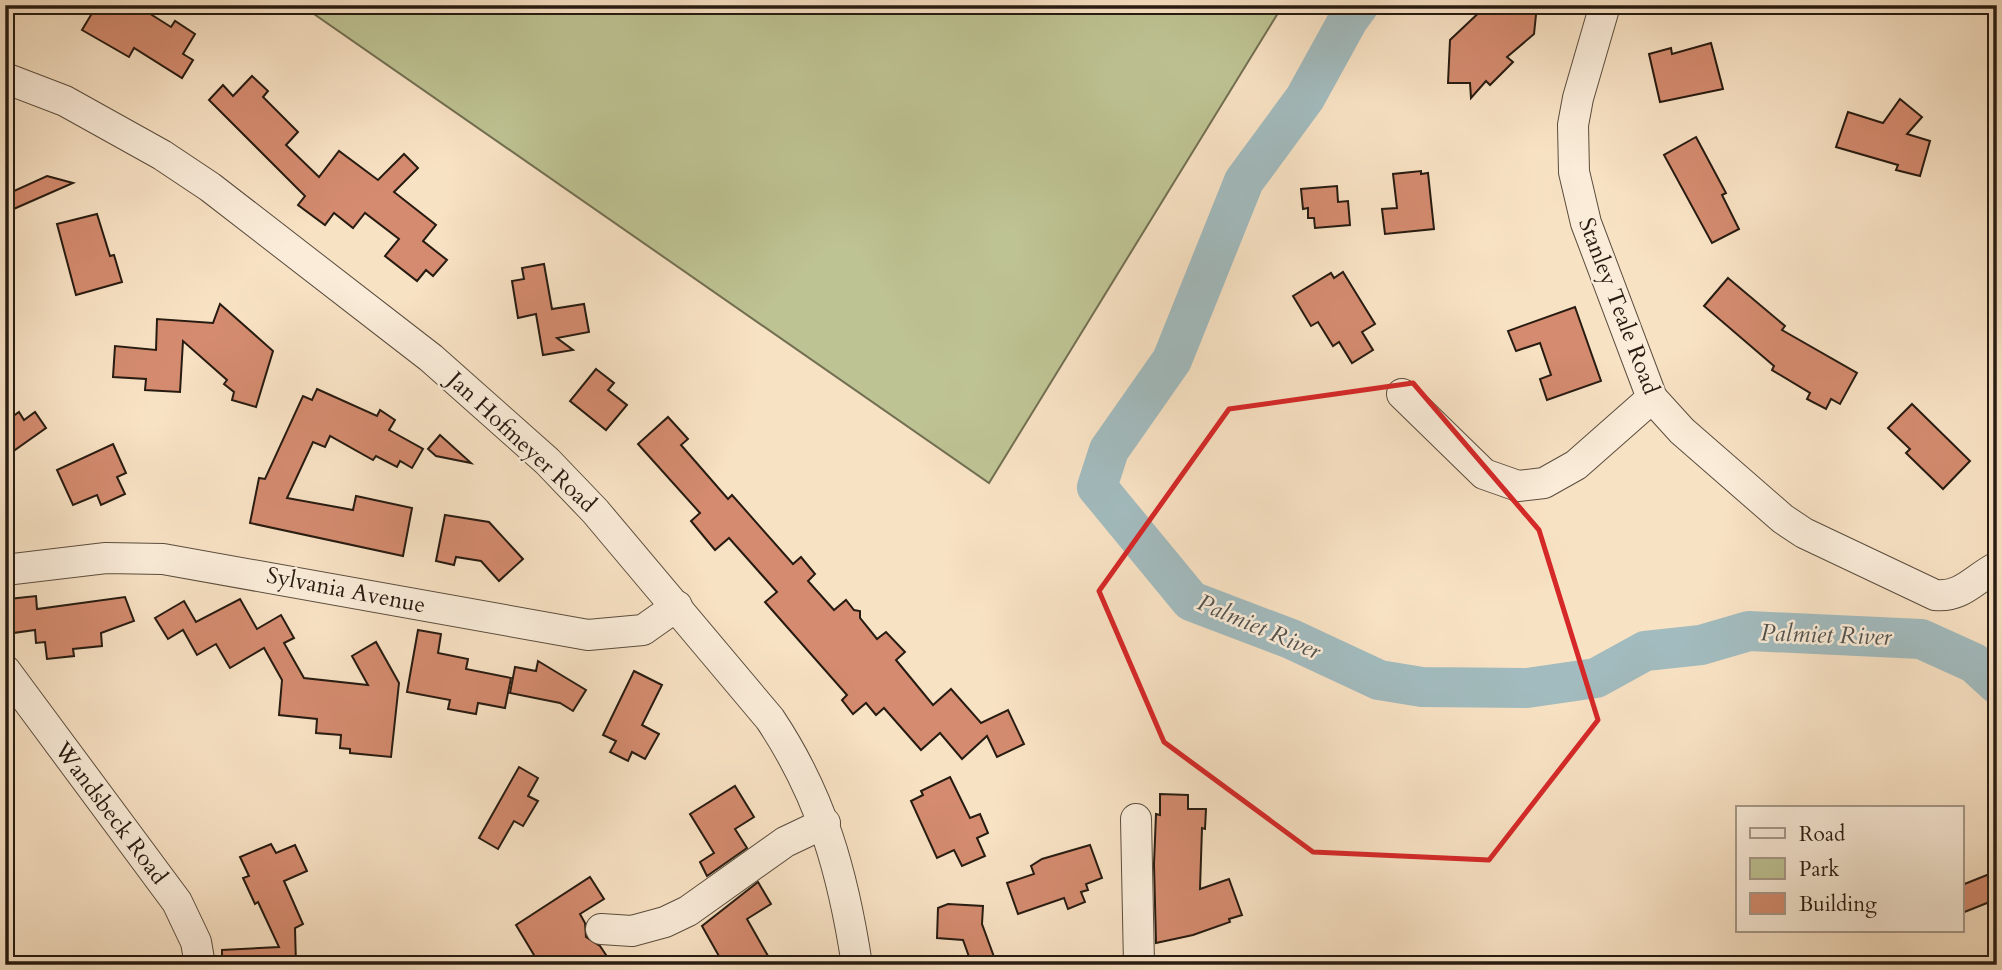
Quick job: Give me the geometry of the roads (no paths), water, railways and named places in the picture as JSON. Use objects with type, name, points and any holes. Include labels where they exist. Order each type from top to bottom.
[{"type":"street","name":"Stanley Teale Road","points":[[1605,5],[1578,98],[1573,125],[1574,173],[1586,223],[1652,398],[1682,431],[1766,506],[1804,533],[1935,594],[1950,594],[1969,587],[1997,567]]},
{"type":"street","name":"Jan Hofmeyer Road","points":[[5,78],[65,101],[162,155],[210,187],[354,296],[467,388],[547,461],[595,511],[677,606],[770,719],[795,756],[825,823],[850,914],[857,965]]},
{"type":"street","points":[[1402,394],[1484,474],[1518,486],[1544,483],[1576,465],[1652,398]]},
{"type":"street","name":"Sylvania Avenue","points":[[5,570],[106,558],[163,559],[588,635],[643,630],[677,606]]},
{"type":"street","name":"Wandsbeck Road","points":[[5,670],[177,902],[196,942],[200,965]]},
{"type":"street","points":[[1136,818],[1139,965]]},
{"type":"street","points":[[601,929],[632,931],[666,922],[688,911],[785,842],[825,823]]},
{"type":"waterway","name":"Palmiet River","points":[[1359,5],[1305,98],[1244,181],[1172,360],[1109,450],[1097,487],[1191,601],[1291,639],[1379,680],[1422,687],[1527,688],[1596,678],[1645,651],[1701,645],[1749,631],[1921,639],[1974,663],[1997,684]]}]
